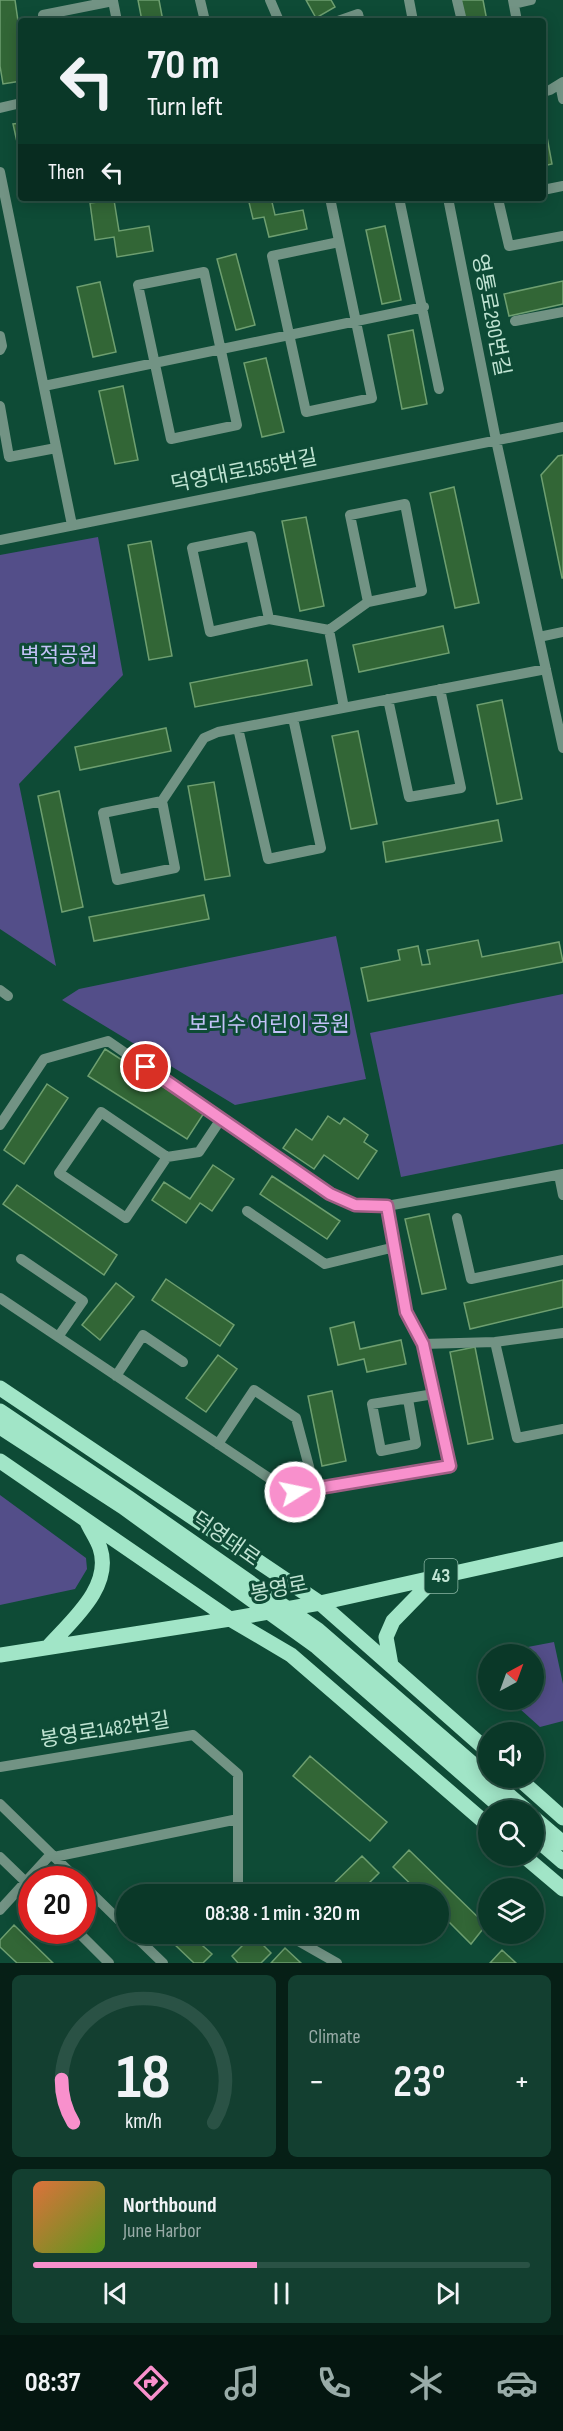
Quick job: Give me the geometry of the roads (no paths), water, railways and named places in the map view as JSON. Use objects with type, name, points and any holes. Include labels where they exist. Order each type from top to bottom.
[{"type":"main road","points":[[0,1388],[320,1603],[478,1742]]},
{"type":"main road","name":"덕영대로","points":[[0,1411],[318,1630],[514,1800]]},
{"type":"main road","name":"덕영대로","points":[[0,1427],[123,1507],[316,1647],[492,1800]]},
{"type":"main road","points":[[0,1461],[230,1619],[291,1655],[478,1816]]},
{"type":"main road","points":[[48,1647],[92,1595],[98,1584],[101,1573],[100,1550],[87,1522]]},
{"type":"main road","name":"봉영로","points":[[0,1655],[320,1603],[563,1549]]},
{"type":"main road","points":[[391,1665],[386,1637],[393,1621],[436,1577]]},
{"type":"main road","points":[[529,1788],[563,1818]]},
{"type":"main road","points":[[544,1827],[563,1843]]},
{"type":"main road","points":[[544,1846],[563,1862]]},
{"type":"main road","points":[[536,1866],[563,1889]]},
{"type":"street","points":[[200,0],[204,18]]},
{"type":"street","points":[[270,0],[278,18]]},
{"type":"street","points":[[409,0],[412,18]]},
{"type":"street","points":[[457,0],[461,18]]},
{"type":"street","points":[[516,18],[513,2],[531,0]]},
{"type":"street","points":[[44,18],[43,15],[113,1],[116,18]]},
{"type":"street","points":[[347,18],[358,14],[359,18]]},
{"type":"street","points":[[546,91],[561,83],[563,99]]},
{"type":"street","points":[[0,108],[18,104]]},
{"type":"street","points":[[0,172],[5,223],[44,386],[72,525]]},
{"type":"street","points":[[546,189],[563,186]]},
{"type":"street","points":[[331,201],[372,398],[306,412],[272,256],[339,242]]},
{"type":"street","points":[[400,201],[439,389]]},
{"type":"street","name":"영통로290번길","points":[[449,201],[496,440],[563,748]]},
{"type":"street","points":[[498,201],[509,246],[563,236]]},
{"type":"street","points":[[204,272],[237,425],[171,439],[155,363],[138,285],[204,272]]},
{"type":"street","points":[[44,386],[423,307]]},
{"type":"street","points":[[515,321],[563,312]]},
{"type":"street","points":[[0,336],[2,346],[0,350]]},
{"type":"street","points":[[0,406],[9,457],[56,448]]},
{"type":"street","name":"덕영대로1555번길","points":[[0,540],[563,427]]},
{"type":"street","points":[[269,620],[251,536],[192,548],[210,632],[269,620],[329,630],[368,602],[422,591],[405,504],[350,515],[368,602]]},
{"type":"street","points":[[329,630],[344,708]]},
{"type":"street","points":[[539,638],[563,632]]},
{"type":"street","points":[[162,801],[175,868],[117,880],[104,813],[162,801],[204,738],[218,732],[546,669]]},
{"type":"street","points":[[388,699],[409,797],[460,788],[440,689]]},
{"type":"street","points":[[238,728],[268,859],[321,848],[293,718]]},
{"type":"street","points":[[0,1125],[44,1059],[108,1041],[330,1194],[355,1205],[387,1206],[561,1175],[563,1194]]},
{"type":"street","points":[[167,1157],[126,1218],[59,1173],[101,1112],[167,1157],[199,1152],[221,1119]]},
{"type":"street","points":[[0,1298],[275,1482],[295,1492],[450,1466],[423,1344],[406,1312],[387,1206]]},
{"type":"street","points":[[247,1211],[325,1264],[394,1247]]},
{"type":"street","points":[[457,1218],[471,1279],[563,1260]]},
{"type":"street","points":[[21,1259],[83,1301],[58,1337]]},
{"type":"street","points":[[423,1344],[495,1342],[563,1333]]},
{"type":"street","points":[[116,1376],[143,1335],[183,1362]]},
{"type":"street","points":[[495,1342],[517,1438],[563,1429]]},
{"type":"street","points":[[218,1444],[254,1390],[296,1418],[315,1489]]},
{"type":"street","points":[[408,1399],[416,1444],[381,1451],[372,1404],[434,1394]]},
{"type":"street","name":"봉영로1482번길","points":[[0,1767],[193,1735],[238,1774],[238,1819]]},
{"type":"street","points":[[0,1804],[64,1866]]},
{"type":"street","points":[[44,1866],[53,1855],[238,1819],[238,1884]]},
{"type":"street","points":[[0,1857],[18,1875]]},
{"type":"street","points":[[0,1910],[18,1894]]},
{"type":"street","points":[[96,1898],[116,1917]]},
{"type":"street","points":[[90,1944],[109,1963]]},
{"type":"street","points":[[143,1944],[163,1963]]},
{"type":"street","points":[[304,1944],[337,1963]]},
{"type":"park label","name":"벽적공원","points":[[59,655]]},
{"type":"park label","name":"보리수 어린이 공원","points":[[269,1024]]}]
